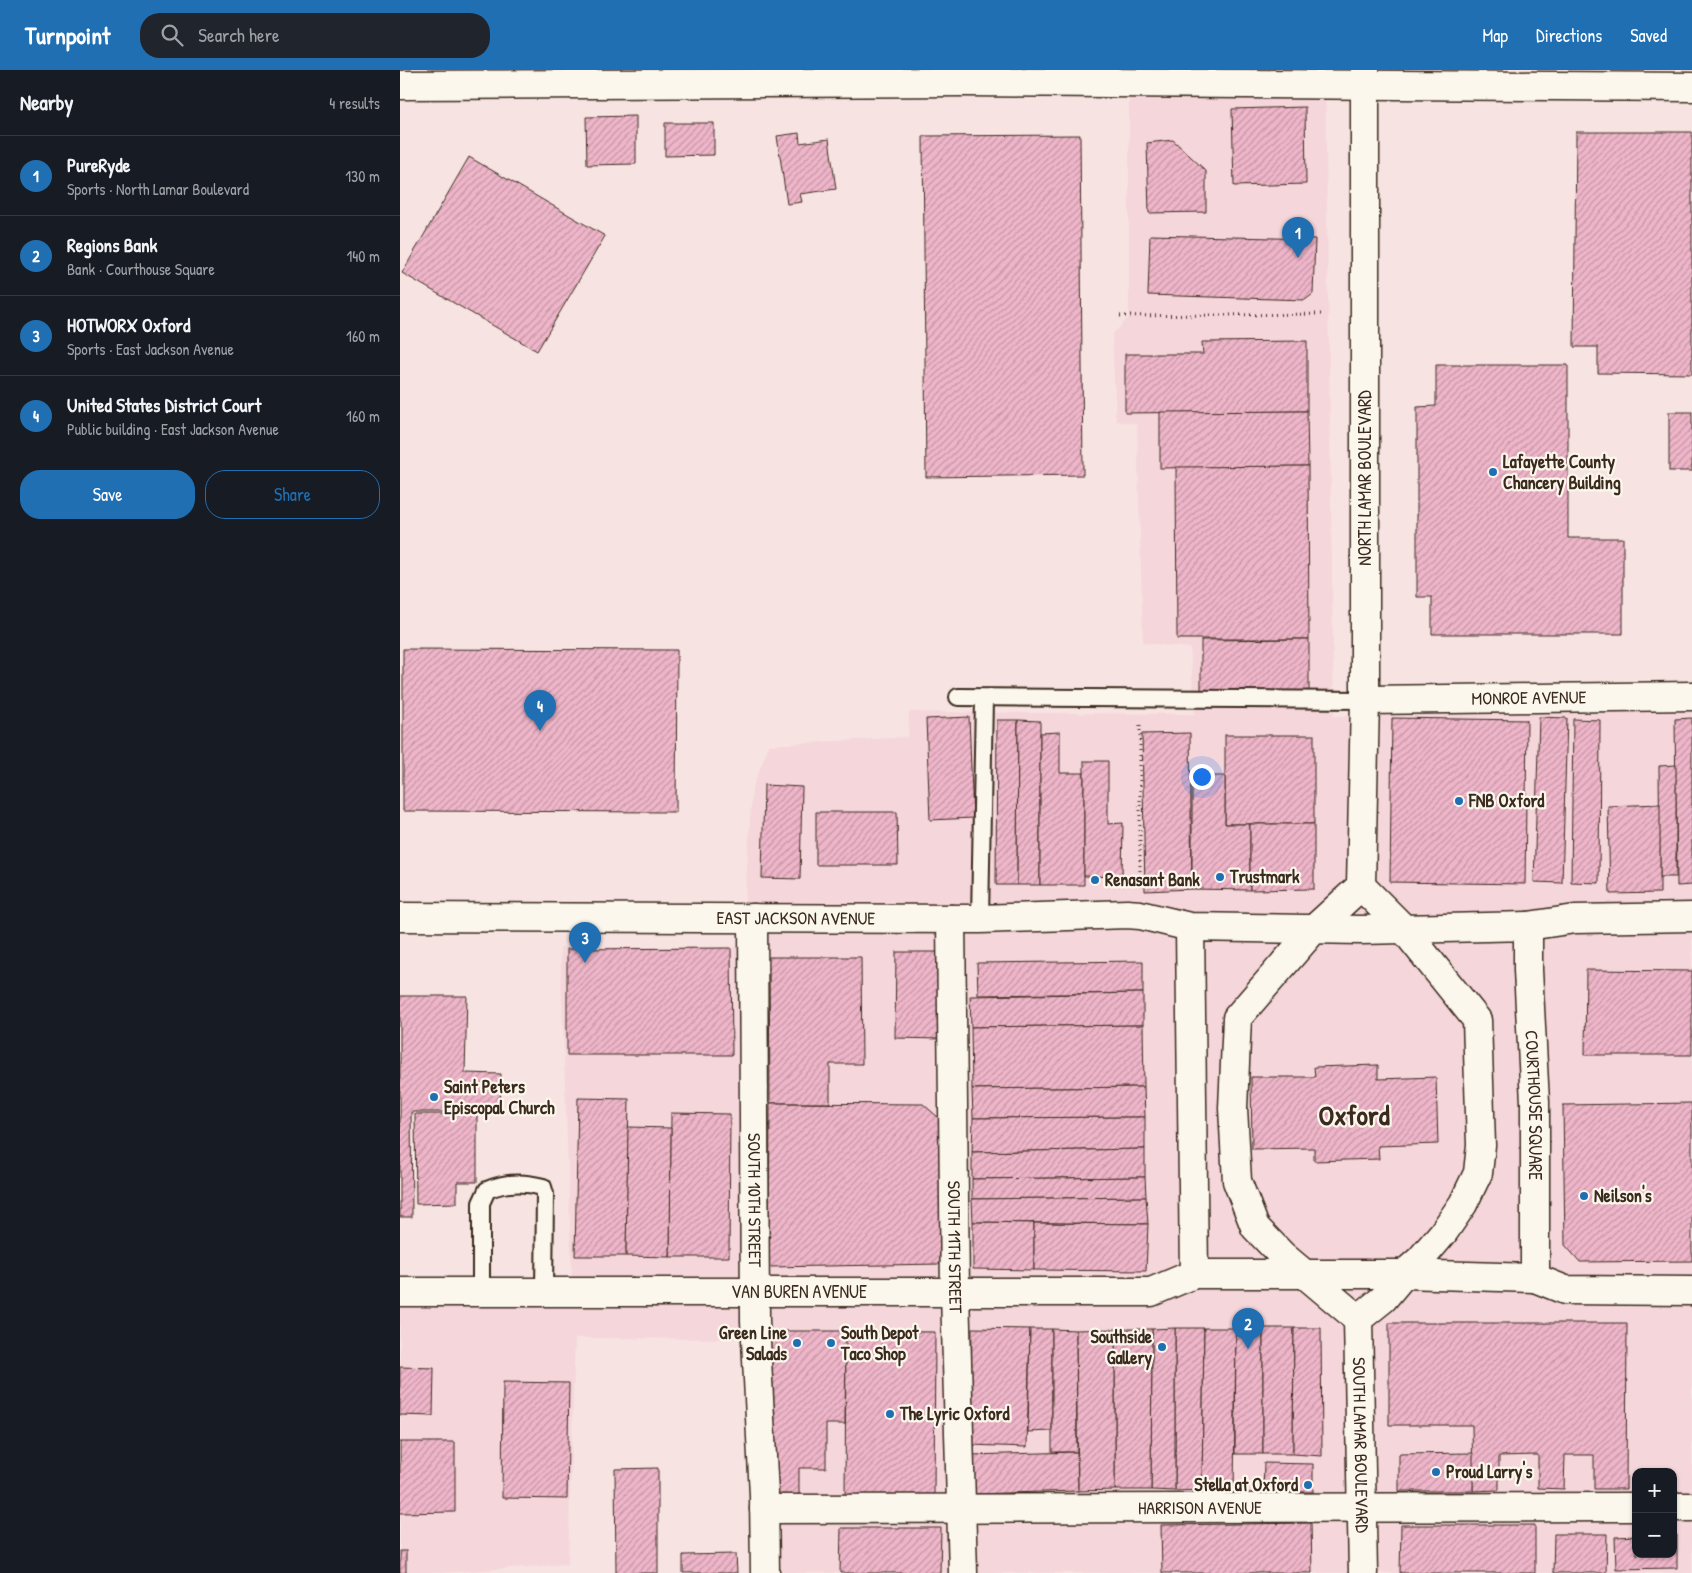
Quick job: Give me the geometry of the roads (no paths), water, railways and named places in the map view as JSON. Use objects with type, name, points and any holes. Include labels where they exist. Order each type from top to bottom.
[{"type":"street","points":[[400,84],[966,76],[1365,77],[1692,87]]},
{"type":"street","name":"NORTH LAMAR BOULEVARD","points":[[1361,886],[1365,700],[1365,77]]},
{"type":"street","name":"MONROE AVENUE","points":[[1365,700],[1692,696]]},
{"type":"street","points":[[1361,886],[1403,928],[1477,1020],[1481,1136],[1478,1173],[1463,1204],[1444,1233],[1420,1260],[1404,1274],[1383,1299],[1358,1318],[1282,1255],[1255,1227],[1237,1181],[1233,1108],[1237,1018],[1314,929],[1361,886]]},
{"type":"street","name":"EAST JACKSON AVENUE","points":[[400,917],[980,919],[1127,914],[1140,915],[1190,927]]},
{"type":"street","points":[[1692,917],[1576,919],[1528,926],[1360,930],[1190,927],[1194,1274],[1404,1274],[1535,1278],[1565,1290],[1692,1291]]},
{"type":"street","name":"SOUTH 10TH STREET","points":[[753,918],[755,1321],[764,1509],[765,1573]]},
{"type":"street","name":"SOUTH 11TH STREET","points":[[951,919],[955,1292],[964,1573]]},
{"type":"street","name":"COURTHOUSE SQUARE","points":[[1528,926],[1528,970],[1535,1102],[1535,1278]]},
{"type":"street","name":"VAN BUREN AVENUE","points":[[400,1292],[1151,1292],[1194,1274]]},
{"type":"street","name":"SOUTH LAMAR BOULEVARD","points":[[1358,1318],[1363,1573]]},
{"type":"street","name":"HARRISON AVENUE","points":[[764,1509],[1632,1507]]},
{"type":"street","points":[[1677,1507],[1692,1507]]},
{"type":"lane","points":[[958,697],[1365,700]]},
{"type":"lane","points":[[980,919],[984,698]]},
{"type":"lane","points":[[481,1292],[482,1202],[488,1190],[500,1184],[532,1184],[543,1187],[545,1194],[544,1292]]},
{"type":"place","name":"PureRyde","points":[[1298,258]]},
{"type":"place","name":"Lafayette County Chancery Building","points":[[1493,472]]},
{"type":"place","name":"United States District Court","points":[[540,731]]},
{"type":"place","name":"FNB Oxford","points":[[1459,801]]},
{"type":"place","name":"Trustmark","points":[[1220,877]]},
{"type":"place","name":"Renasant Bank","points":[[1095,880]]},
{"type":"place","name":"HOTWORX Oxford","points":[[585,963]]},
{"type":"place","name":"Saint Peters Episcopal Church","points":[[434,1097]]},
{"type":"place","name":"Neilson's","points":[[1584,1196]]},
{"type":"place","name":"Green Line Salads","points":[[797,1343]]},
{"type":"place","name":"South Depot Taco Shop","points":[[831,1343]]},
{"type":"place","name":"Southside Gallery","points":[[1162,1347]]},
{"type":"place","name":"Regions Bank","points":[[1248,1349]]},
{"type":"place","name":"The Lyric Oxford","points":[[890,1414]]},
{"type":"place","name":"Proud Larry's","points":[[1436,1472]]},
{"type":"place","name":"Stella at Oxford","points":[[1308,1485]]},
{"type":"district","name":"Oxford","points":[[1354,1115]]}]
